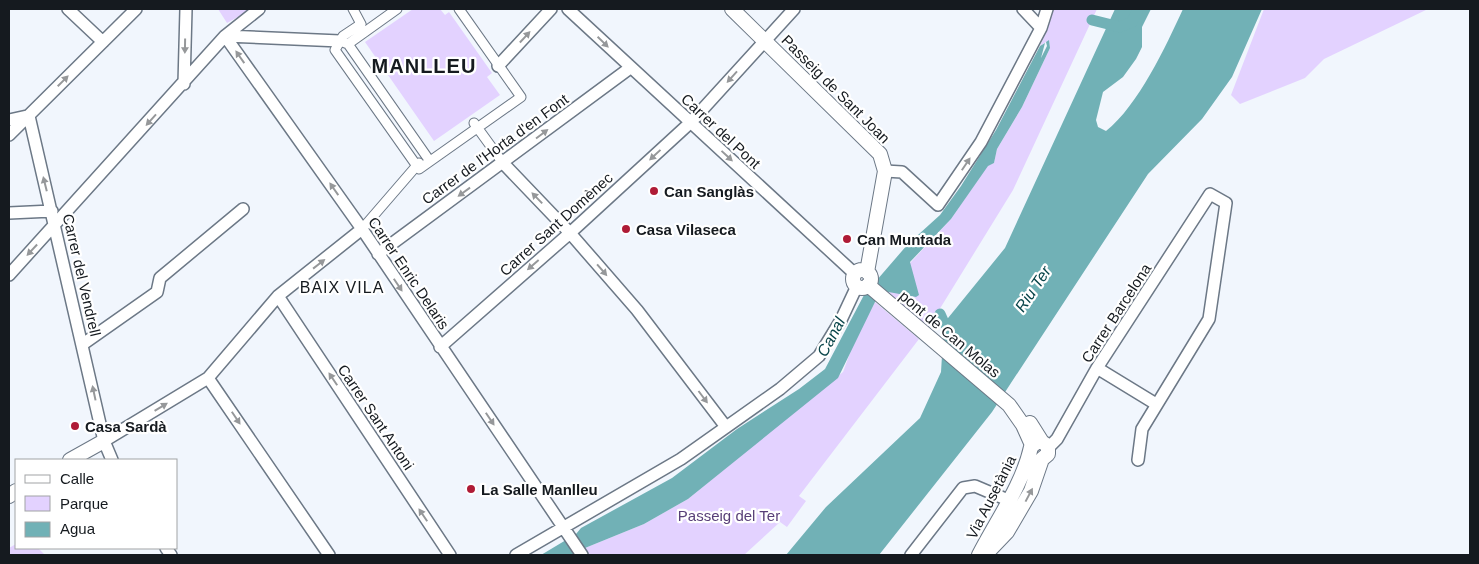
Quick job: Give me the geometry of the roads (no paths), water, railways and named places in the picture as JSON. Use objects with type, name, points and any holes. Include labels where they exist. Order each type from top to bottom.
[{"type":"street","points":[[68,9],[102,42]]},
{"type":"street","points":[[9,135],[136,9]]},
{"type":"street","points":[[184,84],[186,9]]},
{"type":"street","points":[[9,275],[184,84],[225,36],[259,9]]},
{"type":"street","points":[[353,9],[361,24],[343,36],[344,42],[427,157]]},
{"type":"street","points":[[358,9],[369,29]]},
{"type":"street","points":[[397,9],[369,29],[344,42],[335,50],[419,169],[476,125]]},
{"type":"street","points":[[72,459],[208,378],[278,296],[362,229],[416,166],[521,97],[453,9]]},
{"type":"street","points":[[459,9],[497,67]]},
{"type":"street","points":[[497,67],[551,9]]},
{"type":"street","name":"Carrer del Pont","points":[[568,9],[863,281]]},
{"type":"street","name":"Passeig de Sant Joan","points":[[732,9],[875,148],[882,160],[885,171]]},
{"type":"street","name":"Carrer Sant Domènec","points":[[440,347],[570,233],[691,122],[794,9]]},
{"type":"street","points":[[1023,9],[1041,28]]},
{"type":"street","points":[[516,555],[567,533],[681,459],[780,390],[819,356],[863,281],[885,171],[902,172],[938,205],[981,142],[1041,28],[1046,9]]},
{"type":"street","points":[[225,36],[344,42]]},
{"type":"street","name":"Carrer Enric Delaris","points":[[225,36],[362,229],[567,533]]},
{"type":"street","name":"Carrer de l'Horta d'en Font","points":[[378,254],[630,68]]},
{"type":"street","points":[[9,120],[29,116]]},
{"type":"street","name":"Carrer del Vendrell","points":[[29,116],[104,441],[112,459]]},
{"type":"street","points":[[476,125],[503,163],[570,233],[637,310],[726,427]]},
{"type":"street","name":"Carrer Barcelona","points":[[1039,450],[1057,440],[1097,368],[1210,194],[1226,203],[1209,318],[1156,404]]},
{"type":"street","points":[[83,344],[157,292],[160,278],[243,208]]},
{"type":"street","points":[[9,213],[52,211]]},
{"type":"street","name":"pont de Can Molas","points":[[863,281],[1009,405],[1022,413],[1039,450]]},
{"type":"street","name":"Carrer Sant Antoni","points":[[278,296],[450,555]]},
{"type":"street","points":[[1097,368],[1156,404],[1142,429],[1138,460]]},
{"type":"street","points":[[208,378],[329,555]]},
{"type":"street","name":"Via Ausetània","points":[[979,555],[1008,500],[1039,450]]},
{"type":"street","name":"Via Ausetània","points":[[985,555],[1003,537],[1024,503],[1039,450]]},
{"type":"street","points":[[912,555],[963,488],[975,486],[1008,500]]},
{"type":"street","points":[[567,533],[581,553]]},
{"type":"water","name":"Riu Ter","points":[[1115,9],[1151,9],[1142,27],[1142,47],[1136,59],[1123,77],[1103,92],[1096,120],[1098,127],[1106,131],[1118,120],[1140,91],[1160,57],[1183,9],[1262,9],[1232,77],[1202,119],[1148,174],[992,412],[879,555],[786,555],[826,507],[920,418],[941,372],[944,323],[1005,248]]},
{"type":"water","points":[[1049,40],[1050,48],[1022,107],[997,149],[994,163],[988,166],[951,219],[910,262],[919,295],[916,297],[883,291],[875,302],[838,378],[688,499],[644,524],[585,548],[573,555],[541,555],[576,534],[581,528],[672,478],[737,429],[799,389],[825,369],[864,295],[908,244],[940,215],[961,186],[996,130],[1040,46],[1045,43],[1041,58],[1047,46],[1046,42]]},
{"type":"waterway","points":[[1092,20],[1120,27],[1132,22],[1138,9]]},
{"type":"waterway","points":[[940,314],[944,323],[955,331]]},
{"type":"place","name":"Can Sanglàs","points":[[654,191]]},
{"type":"place","name":"Casa Vilaseca","points":[[626,229]]},
{"type":"place","name":"Can Muntada","points":[[847,239]]},
{"type":"place","name":"Casa Sardà","points":[[75,426]]},
{"type":"place","name":"La Salle Manlleu","points":[[471,489]]},
{"type":"district","name":"MANLLEU","points":[[424,66]]},
{"type":"district","name":"BAIX VILA","points":[[342,287]]},
{"type":"water label","name":"Canal","points":[[831,337]]},
{"type":"park label","name":"Passeig del Ter","points":[[729,515]]}]
